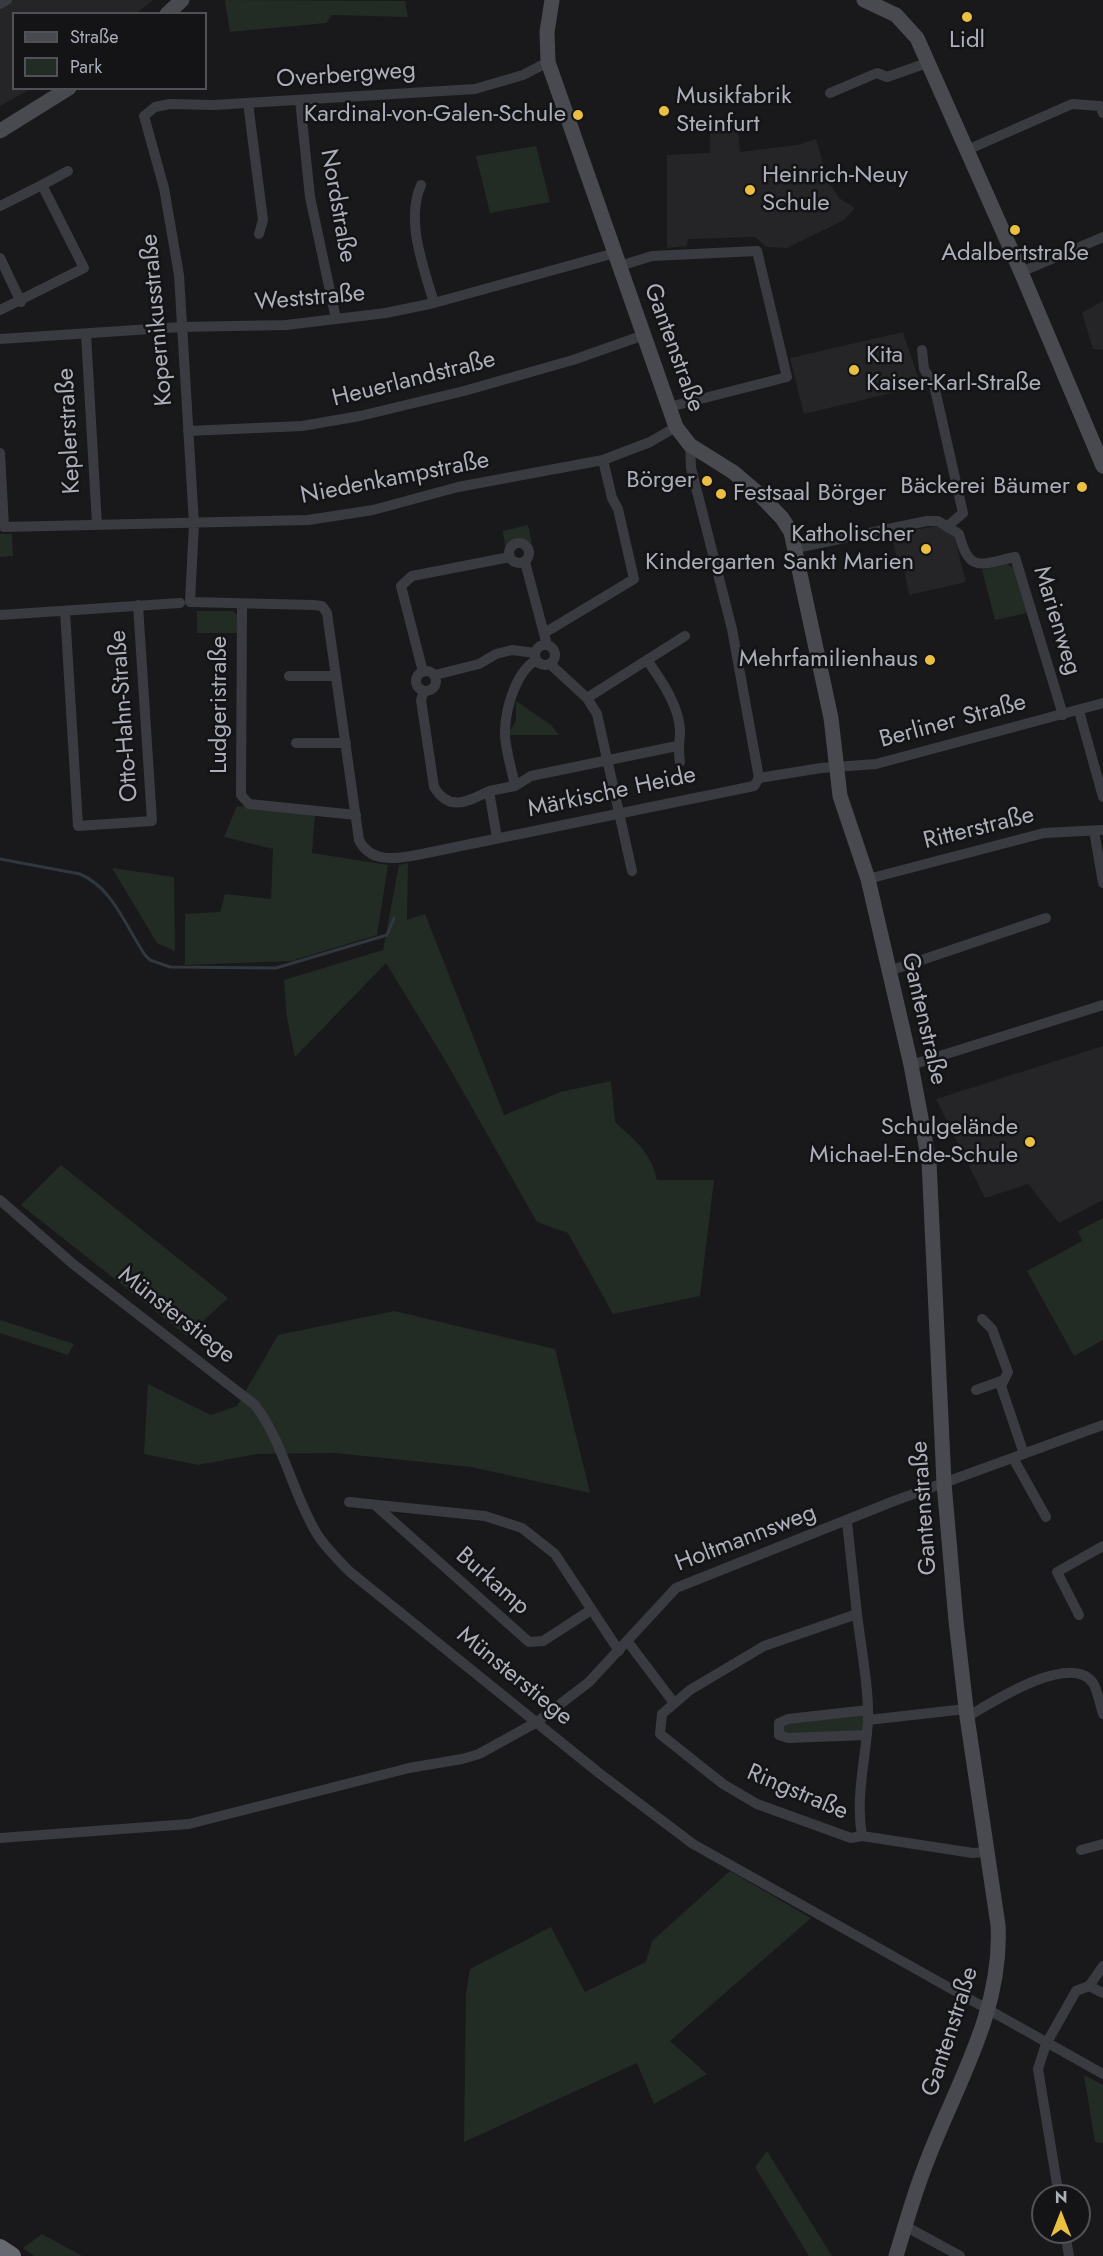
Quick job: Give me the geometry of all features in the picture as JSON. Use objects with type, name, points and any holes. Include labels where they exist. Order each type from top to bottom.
[{"type":"highway","points":[[0,2248],[12,2256]]},
{"type":"street","points":[[0,4],[7,0]]},
{"type":"street","points":[[169,12],[182,0]]},
{"type":"street","name":"Gantenstraße","points":[[552,0],[547,32],[548,62],[676,427],[690,445],[733,472],[759,494],[782,518],[796,548],[831,718],[840,796],[868,879],[929,1161],[944,1483],[966,1713],[999,1941],[996,1974],[987,2009],[962,2083],[924,2168],[896,2256]]},
{"type":"street","points":[[873,1],[896,15],[912,30],[1022,273],[1103,466]]},
{"type":"street","name":"Overbergweg","points":[[144,116],[156,107],[170,104],[185,106],[248,103],[475,89],[523,75],[548,62]]},
{"type":"street","points":[[830,93],[877,73],[887,77],[927,63]]},
{"type":"street","points":[[0,130],[66,90]]},
{"type":"street","name":"Nordstraße","points":[[300,100],[310,197],[336,319]]},
{"type":"street","points":[[248,103],[264,220],[259,234]]},
{"type":"street","points":[[967,150],[1072,104],[1100,106],[1103,113]]},
{"type":"street","name":"Kopernikusstraße","points":[[144,116],[173,230],[182,327],[194,524]]},
{"type":"street","points":[[0,206],[68,171]]},
{"type":"street","points":[[0,310],[21,302],[84,268],[42,185]]},
{"type":"street","points":[[420,185],[414,200],[415,226],[434,303]]},
{"type":"street","points":[[1022,273],[1103,237]]},
{"type":"street","name":"Weststraße","points":[[0,339],[182,327],[286,325],[434,303],[618,260],[757,250],[787,377],[669,407]]},
{"type":"street","points":[[0,258],[21,302]]},
{"type":"street","name":"Keplerstraße","points":[[86,334],[97,525]]},
{"type":"street","name":"Heuerlandstraße","points":[[188,431],[302,426],[360,416],[464,391],[573,360],[644,335]]},
{"type":"street","points":[[796,548],[927,521],[938,521],[948,526],[963,513],[934,386],[924,369],[922,350]]},
{"type":"street","name":"Niedenkampstraße","points":[[0,453],[4,527],[308,520],[351,514],[458,487],[603,459],[650,442],[676,427]]},
{"type":"street","points":[[690,445],[691,468],[732,629],[759,778]]},
{"type":"street","points":[[546,632],[633,579],[618,509],[612,498],[603,459]]},
{"type":"street","name":"Ludgeristraße","points":[[194,524],[190,602],[322,606],[327,613],[356,816],[363,848],[382,858],[395,859]]},
{"type":"street","name":"Marienweg","points":[[948,526],[959,534],[965,556],[971,562],[978,565],[1015,557],[1063,715]]},
{"type":"street","points":[[521,543],[528,548],[529,555],[525,562],[518,564],[510,557],[513,545],[521,543]]},
{"type":"street","points":[[423,672],[401,586],[412,576],[510,557]]},
{"type":"street","points":[[424,691],[418,686],[416,679],[423,672],[428,671],[435,675],[479,664],[496,654],[512,650],[536,656],[542,665],[550,664],[555,657],[554,650],[548,645],[525,562]]},
{"type":"street","points":[[0,615],[180,603]]},
{"type":"street","name":"Ludgeristraße","points":[[242,604],[241,795],[249,804],[356,816]]},
{"type":"street","name":"Otto-Hahn-Straße","points":[[64,611],[78,826],[152,821],[138,605]]},
{"type":"street","points":[[587,699],[685,636]]},
{"type":"street","points":[[516,786],[504,732],[510,700],[525,667],[536,656],[540,646],[548,645]]},
{"type":"street","points":[[647,660],[672,700],[680,734],[676,746],[680,762]]},
{"type":"street","points":[[550,664],[587,699],[597,714],[632,871]]},
{"type":"street","points":[[424,691],[432,689],[436,683],[435,675]]},
{"type":"street","points":[[289,676],[336,676]]},
{"type":"street","points":[[424,691],[421,700],[434,787],[441,799],[453,803],[472,800],[489,791],[516,786],[531,776],[676,746]]},
{"type":"street","name":"Berliner Straße","points":[[836,769],[876,764],[1103,703]]},
{"type":"street","points":[[1079,711],[1103,797]]},
{"type":"street","points":[[296,743],[346,743]]},
{"type":"street","name":"Märkische Heide","points":[[395,859],[754,786],[759,778],[821,768],[836,769]]},
{"type":"street","points":[[489,791],[497,838]]},
{"type":"street","points":[[1098,831],[1103,883]]},
{"type":"street","name":"Ritterstraße","points":[[868,879],[1044,833],[1098,831]]},
{"type":"street","points":[[889,971],[1046,918]]},
{"type":"street","points":[[910,1065],[1103,1005]]},
{"type":"street","name":"Münsterstiege","points":[[0,1200],[74,1264],[255,1405],[271,1428],[307,1515],[329,1550],[350,1572],[658,1819],[693,1844],[1103,2074]]},
{"type":"street","points":[[982,1319],[992,1329],[1008,1372],[1001,1386],[1024,1454]]},
{"type":"street","points":[[976,1390],[1004,1380]]},
{"type":"street","name":"Holtmannsweg","points":[[0,1838],[189,1824],[409,1768],[462,1760],[497,1746],[537,1722],[589,1682],[676,1588],[944,1483],[1101,1429]]},
{"type":"street","points":[[1013,1458],[1046,1517]]},
{"type":"street","name":"Burkamp","points":[[349,1502],[484,1516],[522,1528],[555,1554],[619,1651]]},
{"type":"street","name":"Burkamp","points":[[374,1505],[529,1642],[543,1641],[591,1610]]},
{"type":"street","name":"Ringstraße","points":[[847,1522],[868,1715],[860,1786],[862,1836]]},
{"type":"street","points":[[1079,1615],[1057,1572],[1103,1546]]},
{"type":"street","name":"Ringstraße","points":[[857,1614],[764,1646],[690,1690],[662,1714],[660,1734],[723,1784],[757,1804],[851,1838],[862,1836],[973,1853],[986,1852]]},
{"type":"street","points":[[628,1642],[674,1703]]},
{"type":"street","points":[[966,1713],[1028,1683],[1058,1674],[1080,1674],[1093,1683],[1103,1714]]},
{"type":"street","name":"Ringstraße","points":[[867,1735],[788,1738],[779,1735],[779,1723],[788,1719],[966,1713]]},
{"type":"street","points":[[1080,1850],[1103,1844]]},
{"type":"street","points":[[1057,2184],[1038,2069],[1046,2044],[1076,1991],[1089,1986],[1103,1966]]},
{"type":"street","points":[[1089,1986],[1103,1993]]},
{"type":"street","points":[[905,2226],[960,2256]]},
{"type":"shaded area","points":[[0,0],[153,0],[138,12],[12,12],[12,90],[29,90],[0,106]]},
{"type":"shaded area","name":"Heinrich-Neuy Schule","points":[[738,129],[740,152],[798,145],[816,139],[828,181],[839,198],[855,208],[844,220],[787,248],[766,247],[755,237],[688,239],[687,246],[667,248],[667,155],[710,153],[710,130]]},
{"type":"shaded area","points":[[1103,301],[1103,350],[1093,349],[1082,313]]},
{"type":"shaded area","name":"Kita Kaiser-Karl-Straße","points":[[903,332],[921,386],[804,414],[790,358]]},
{"type":"shaded area","name":"Katholischer Kindergarten Sankt Marien","points":[[936,526],[954,535],[966,582],[909,595],[903,563],[898,563],[891,534]]},
{"type":"shaded area","name":"Schulgelände Michael-Ende-Schule","points":[[1103,1046],[1103,1200],[1059,1223],[1028,1184],[985,1198],[936,1099]]},
{"type":"green space","points":[[225,1],[405,1],[408,17],[332,15],[326,23],[230,32]]},
{"type":"green space","points":[[536,146],[550,202],[490,213],[476,156]]},
{"type":"green space","points":[[528,525],[532,543],[517,539],[505,546],[503,531]]},
{"type":"green space","points":[[0,534],[12,534],[13,556],[0,557]]},
{"type":"green space","points":[[1007,564],[1014,568],[1027,613],[995,620],[982,570]]},
{"type":"green space","points":[[197,611],[233,611],[237,615],[237,633],[197,633]]},
{"type":"green space","points":[[516,701],[551,725],[559,735],[507,735],[516,721]]},
{"type":"green space","points":[[237,806],[315,815],[312,853],[388,865],[377,935],[291,961],[185,965],[185,914],[220,912],[225,894],[271,899],[273,849],[224,837]]},
{"type":"green space","points":[[408,863],[407,920],[425,914],[504,1115],[561,1092],[611,1081],[615,1122],[636,1141],[646,1154],[657,1180],[714,1180],[700,1296],[613,1314],[568,1233],[537,1222],[445,1060],[386,963],[295,1057],[287,1018],[284,980],[383,950],[399,865]]},
{"type":"green space","points":[[112,868],[174,877],[175,951],[157,943]]},
{"type":"green space","points":[[61,1165],[228,1298],[187,1336],[21,1205]]},
{"type":"green space","points":[[1103,1218],[1103,1340],[1074,1356],[1027,1271],[1082,1241],[1078,1231]]},
{"type":"green space","points":[[394,1311],[555,1349],[590,1493],[471,1467],[335,1453],[256,1454],[198,1465],[144,1454],[148,1384],[211,1415],[237,1406],[278,1335]]},
{"type":"green space","points":[[0,1320],[74,1344],[68,1355],[0,1333]]},
{"type":"green space","points":[[865,1712],[865,1733],[781,1733],[781,1724]]},
{"type":"green space","points":[[730,1871],[811,1918],[670,2041],[707,2074],[654,2104],[637,2063],[464,2142],[466,1994],[470,1969],[551,1927],[585,1992],[646,1962],[652,1941]]},
{"type":"green space","points":[[1084,2075],[1103,2085],[1103,2143],[1095,2142]]},
{"type":"green space","points":[[767,2151],[832,2256],[809,2256],[755,2167]]},
{"type":"green space","points":[[42,2234],[82,2256],[34,2256],[23,2248]]},
{"type":"waterway","points":[[0,859],[80,874],[91,880],[118,909],[145,955],[150,960],[170,967],[276,968],[387,935],[394,918]]},
{"type":"place","name":"Lidl","points":[[967,17]]},
{"type":"place","name":"Musikfabrik Steinfurt","points":[[664,111]]},
{"type":"place","name":"Kardinal-von-Galen-Schule","points":[[578,115]]},
{"type":"place","name":"Heinrich-Neuy Schule","points":[[750,190]]},
{"type":"place","name":"Adalbertstraße","points":[[1015,230]]},
{"type":"place","name":"Kita Kaiser-Karl-Straße","points":[[854,370]]},
{"type":"place","name":"Börger","points":[[707,481]]},
{"type":"place","name":"Bäckerei Bäumer","points":[[1082,487]]},
{"type":"place","name":"Festsaal Börger","points":[[721,494]]},
{"type":"place","name":"Katholischer Kindergarten Sankt Marien","points":[[926,549]]},
{"type":"place","name":"Mehrfamilienhaus","points":[[930,660]]},
{"type":"place","name":"Schulgelände Michael-Ende-Schule","points":[[1030,1142]]}]
